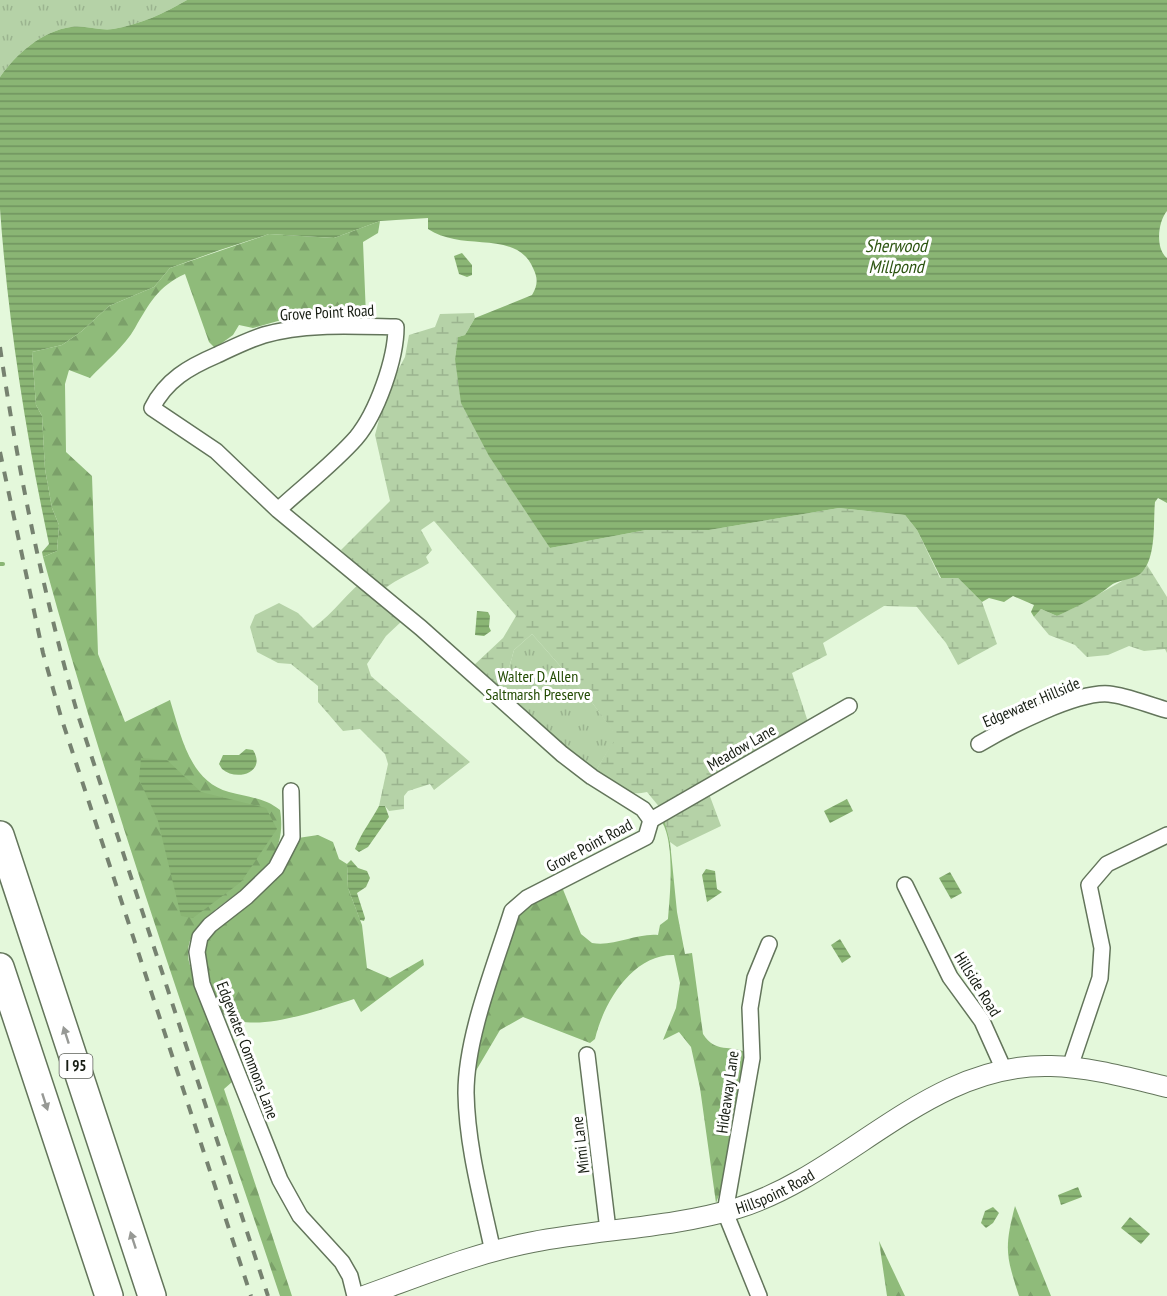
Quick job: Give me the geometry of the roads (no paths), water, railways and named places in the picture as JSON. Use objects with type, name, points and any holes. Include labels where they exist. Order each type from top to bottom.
[{"type":"highway","name":"I 95","points":[[0,835],[152,1296]]},
{"type":"highway","name":"I 95","points":[[0,967],[108,1296]]},
{"type":"street","name":"Grove Point Road","points":[[278,510],[356,438],[368,420],[396,349],[396,327],[340,327],[263,335],[180,373],[159,394],[152,408],[216,450],[278,510],[421,628],[562,754],[592,777],[643,809],[651,820],[646,837],[527,898],[512,911],[473,1038],[466,1092],[471,1145],[492,1252]]},
{"type":"street","name":"Edgewater Hillside","points":[[979,744],[1005,729],[1072,701],[1097,694],[1110,694],[1167,710]]},
{"type":"street","name":"Meadow Lane","points":[[651,820],[849,706]]},
{"type":"street","name":"Edgewater Commons Lane","points":[[291,791],[292,837],[276,868],[246,897],[210,925],[200,937],[197,952],[202,984],[280,1180],[300,1216],[342,1262],[350,1276],[355,1296]]},
{"type":"street","points":[[1070,1067],[1100,978],[1102,948],[1089,885],[1107,864],[1167,835]]},
{"type":"street","name":"Hillside Road","points":[[905,885],[950,977],[981,1021],[1004,1070]]},
{"type":"street","name":"Hideaway Lane","points":[[725,1212],[752,1058],[749,1015],[755,978],[769,944]]},
{"type":"street","name":"Mimi Lane","points":[[587,1055],[608,1230]]},
{"type":"street","name":"Hillspoint Road","points":[[364,1296],[492,1252],[608,1230],[725,1212],[763,1200],[802,1180],[943,1092],[1004,1070],[1031,1066],[1070,1067],[1167,1087]]},
{"type":"street","points":[[725,1212],[759,1296]]},
{"type":"water","name":"Sherwood Millpond","points":[[187,0],[1167,0],[1167,211],[1160,228],[1159,242],[1167,258],[1167,503],[1158,498],[1155,502],[1152,550],[1145,568],[1140,574],[1113,584],[1091,599],[1057,616],[1041,609],[1034,617],[1031,612],[1034,605],[1013,596],[1004,602],[989,598],[982,602],[958,578],[941,578],[917,530],[905,515],[839,508],[709,530],[646,530],[550,548],[489,456],[461,403],[455,359],[458,337],[465,335],[475,318],[532,295],[536,285],[535,272],[527,258],[519,251],[499,244],[465,241],[440,235],[428,229],[428,218],[380,221],[334,238],[269,234],[220,250],[170,268],[154,287],[109,306],[82,331],[62,345],[32,352],[36,405],[42,416],[45,469],[52,508],[59,525],[57,551],[43,557],[42,552],[49,544],[19,378],[3,251],[0,209],[0,77],[22,52],[50,33],[71,27],[108,29],[123,27],[151,18]]},
{"type":"water","points":[[462,253],[472,265],[472,275],[467,277],[459,274],[454,256]]},
{"type":"water","points":[[477,611],[488,612],[490,616],[491,631],[484,636],[475,635]]},
{"type":"water","points":[[246,749],[253,750],[256,758],[253,769],[242,775],[235,775],[222,769],[219,764],[223,755],[239,755]]},
{"type":"water","points":[[141,758],[167,760],[201,792],[266,808],[277,829],[241,882],[193,918],[181,916],[158,821],[139,779]]},
{"type":"water","points":[[847,799],[853,811],[830,823],[824,811]]},
{"type":"water","points":[[379,806],[385,806],[389,817],[368,847],[359,852],[355,849],[357,843]]},
{"type":"water","points":[[351,860],[358,868],[367,871],[370,878],[366,887],[357,893],[364,921],[360,920],[348,888],[347,864]]},
{"type":"water","points":[[706,869],[715,871],[717,889],[722,892],[707,902],[702,875]]},
{"type":"water","points":[[950,872],[962,893],[951,899],[939,878]]},
{"type":"water","points":[[840,939],[851,957],[842,963],[831,945]]},
{"type":"water","points":[[1078,1187],[1082,1197],[1061,1205],[1058,1195]]},
{"type":"water","points":[[993,1207],[999,1213],[993,1223],[986,1228],[981,1223],[985,1211]]},
{"type":"water","points":[[1130,1217],[1150,1234],[1141,1244],[1121,1228]]},
{"type":"railway","points":[[0,347],[32,531],[77,712],[268,1296]]},
{"type":"railway","points":[[0,452],[43,653],[61,717],[251,1296]]},
{"type":"park label","name":"Walter D. Allen Saltmarsh Preserve","points":[[538,685]]}]
